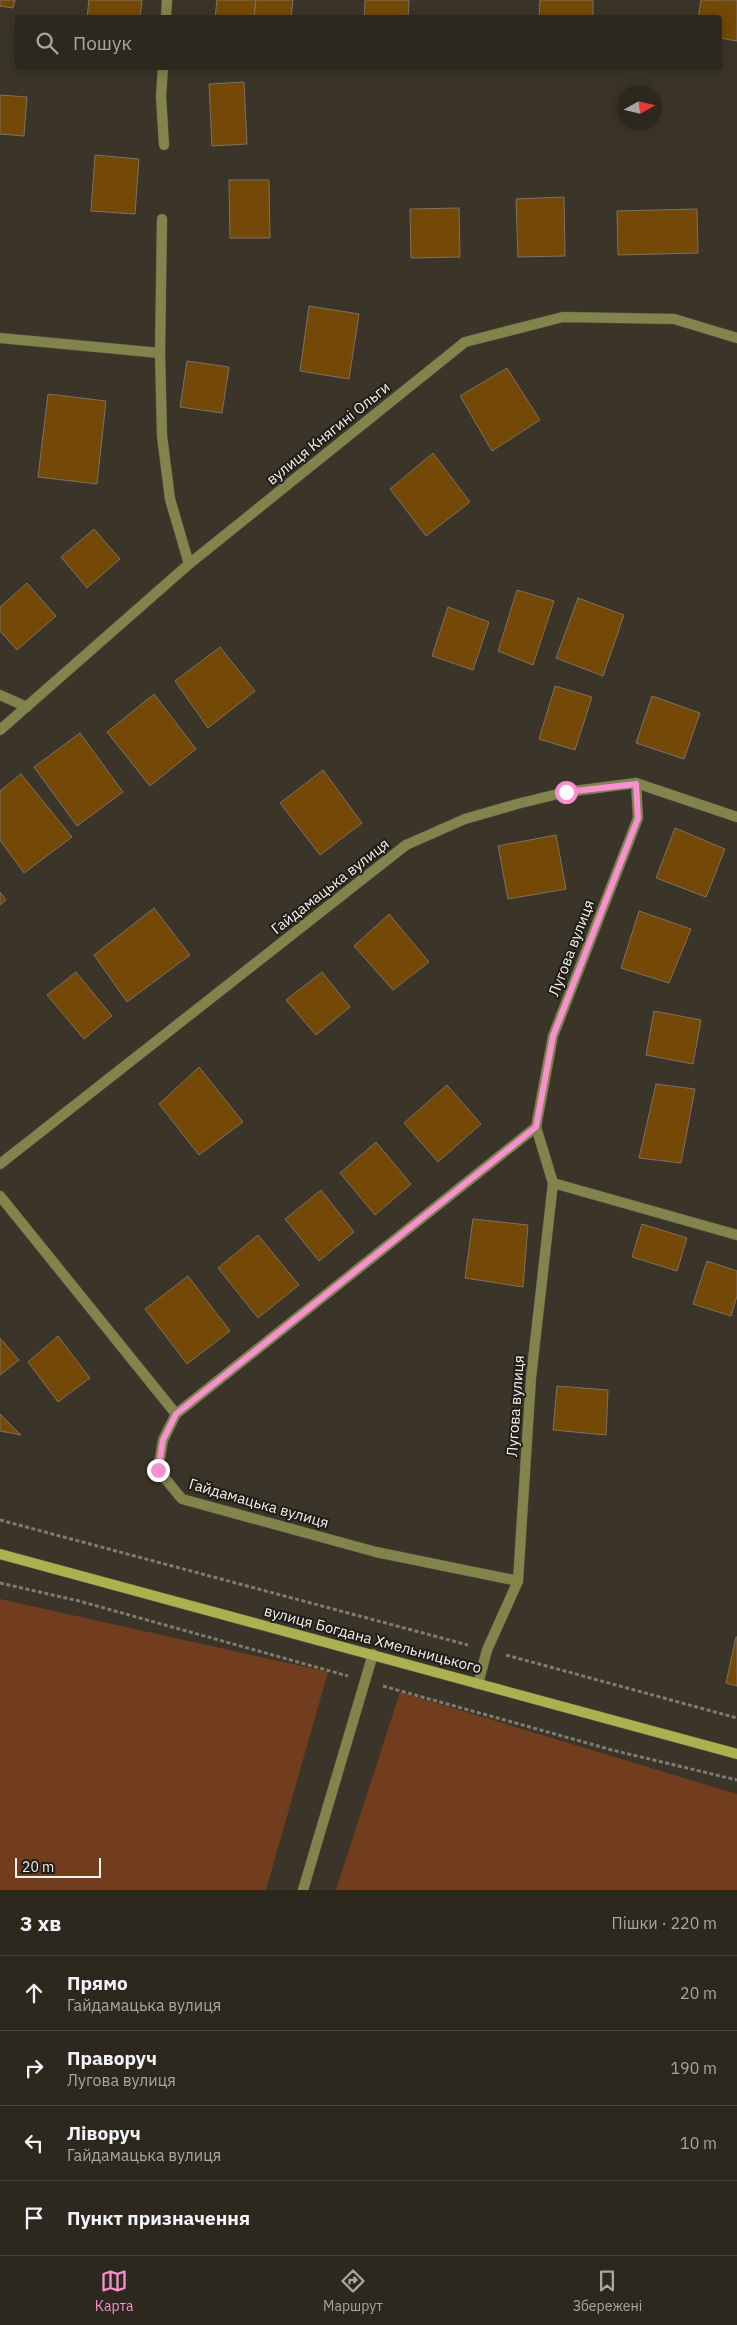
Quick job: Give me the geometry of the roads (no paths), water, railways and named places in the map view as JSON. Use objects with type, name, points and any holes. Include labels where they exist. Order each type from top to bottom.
[{"type":"main road","name":"вулиця Богдана Хмельницького","points":[[0,1554],[737,1754]]},
{"type":"street","points":[[166,15],[167,0]]},
{"type":"street","points":[[163,70],[161,96],[164,144]]},
{"type":"street","points":[[162,219],[160,353],[162,436],[170,499],[189,564]]},
{"type":"street","name":"вулиця Княгині Ольги","points":[[0,730],[189,564],[465,342],[563,317],[674,319],[737,338]]},
{"type":"street","points":[[0,338],[160,353]]},
{"type":"street","points":[[0,695],[27,707]]},
{"type":"street","name":"Гайдамацька вулиця","points":[[0,1164],[406,845],[465,819],[500,809],[566,792],[636,784],[737,817]]},
{"type":"street","name":"Лугова вулиця","points":[[478,1684],[487,1650],[518,1581],[531,1378],[553,1182],[536,1127],[553,1036],[638,818],[636,784]]},
{"type":"street","points":[[0,1196],[176,1414],[536,1127]]},
{"type":"street","points":[[553,1182],[737,1235]]},
{"type":"street","name":"Гайдамацька вулиця","points":[[176,1414],[163,1440],[158,1470],[182,1499],[376,1552],[518,1581]]},
{"type":"street","points":[[303,1890],[373,1654]]}]
